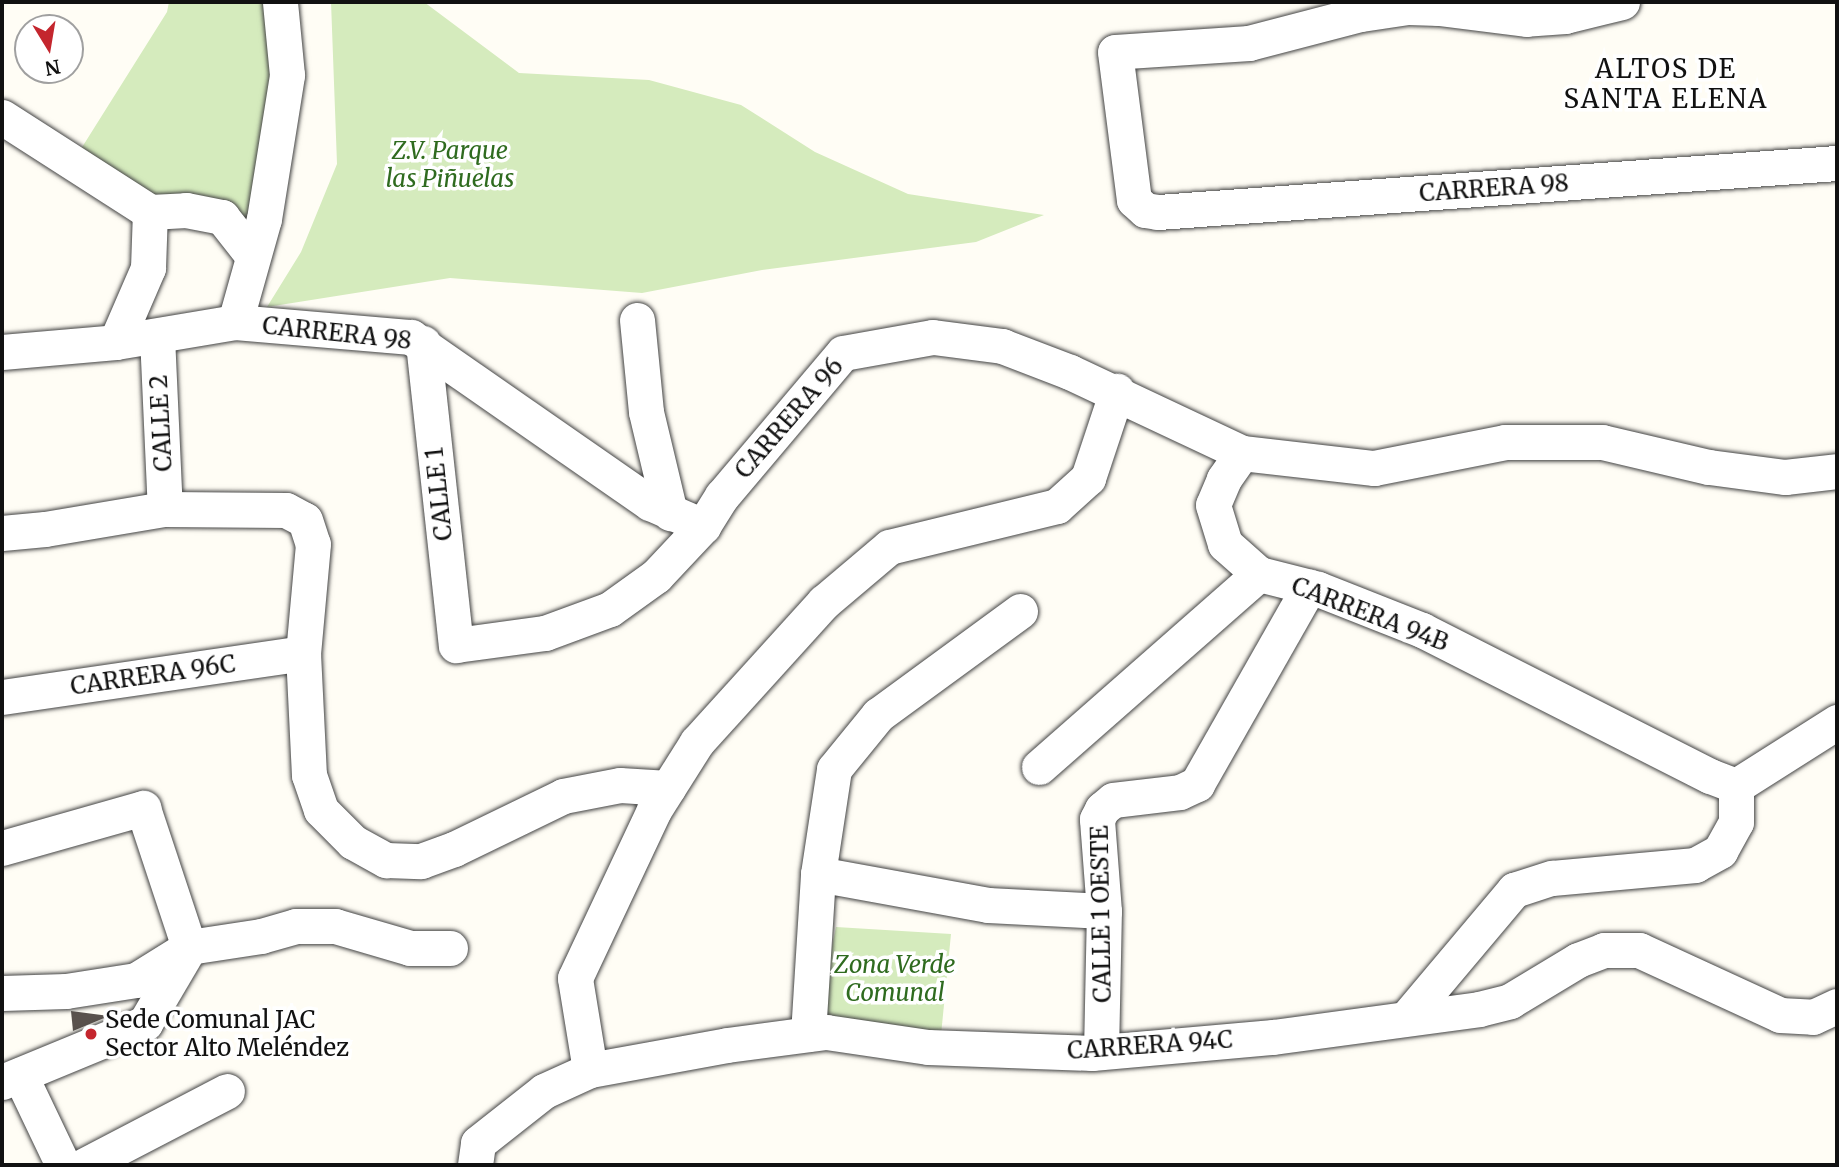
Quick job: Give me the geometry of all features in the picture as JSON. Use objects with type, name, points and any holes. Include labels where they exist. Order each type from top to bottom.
[{"type":"street","points":[[235,322],[267,201],[288,75],[280,2]]},
{"type":"street","name":"CARRERA 98","points":[[1622,2],[1566,16],[1526,19],[1439,8],[1408,7],[1360,14],[1261,41],[1115,52],[1132,192],[1139,206],[1151,212],[1837,163]]},
{"type":"street","points":[[2,117],[150,212],[186,210],[222,217],[267,201]]},
{"type":"street","points":[[116,342],[148,268],[150,212]]},
{"type":"street","points":[[222,217],[251,255]]},
{"type":"street","points":[[636,320],[646,412],[670,513]]},
{"type":"street","name":"CARRERA 98","points":[[2,352],[116,342],[235,322],[411,337],[650,503],[703,526]]},
{"type":"street","name":"CALLE 2","points":[[157,336],[165,509]]},
{"type":"street","name":"CARRERA 96","points":[[456,645],[545,633],[610,609],[656,576],[703,526],[722,496],[843,353],[933,337],[1002,346],[1117,391],[1242,453]]},
{"type":"street","name":"CALLE 1","points":[[423,343],[456,645]]},
{"type":"street","points":[[590,1070],[575,978],[654,810],[697,742],[824,602],[889,547],[1057,506],[1088,478],[1117,391]]},
{"type":"street","points":[[1242,453],[1374,468],[1505,442],[1602,442],[1709,467],[1785,477],[1837,471]]},
{"type":"street","name":"CARRERA 94B","points":[[1242,453],[1224,479],[1213,505],[1225,544],[1259,574],[1309,587],[1422,630],[1710,776],[1736,786]]},
{"type":"street","points":[[2,533],[165,509],[286,510],[304,520],[313,544],[303,653],[309,775],[321,810],[353,842],[386,860],[421,861],[454,849],[563,796],[620,785],[668,788]]},
{"type":"street","points":[[1040,768],[1259,574]]},
{"type":"street","name":"CALLE 1 OESTE","points":[[1101,1052],[1104,911],[1097,820],[1102,809],[1113,800],[1180,792],[1197,784],[1309,587]]},
{"type":"street","points":[[808,1034],[818,874],[834,769],[878,715],[1020,611]]},
{"type":"street","name":"CARRERA 96C","points":[[2,696],[303,653]]},
{"type":"street","points":[[1408,1016],[1514,890],[1552,878],[1695,865],[1720,851],[1736,822],[1736,786],[1837,722]]},
{"type":"street","points":[[2,848],[143,808],[189,947],[145,1023],[11,1079],[63,1165]]},
{"type":"street","points":[[818,874],[988,905],[1104,911]]},
{"type":"street","points":[[2,993],[66,991],[136,979],[189,947],[261,936],[296,926],[335,926],[410,948],[450,948]]},
{"type":"street","name":"CARRERA 94C","points":[[475,1165],[478,1143],[544,1091],[590,1070],[727,1045],[826,1031],[928,1047],[1101,1052],[1273,1037],[1408,1016],[1479,1009],[1510,1001],[1578,960],[1604,950],[1639,950],[1780,1015],[1813,1017],[1837,1006]]},
{"type":"street","points":[[85,1165],[227,1091]]},
{"type":"green space","points":[[169,2],[276,2],[284,75],[250,250],[224,216],[150,209],[74,160],[167,12]]},
{"type":"green space","name":"Z.V. Parque las Piñuelas","points":[[331,2],[424,2],[519,73],[649,80],[741,105],[815,152],[908,194],[1044,215],[976,242],[762,270],[642,293],[450,278],[267,307],[301,252],[337,164]]},
{"type":"green space","name":"Zona Verde Comunal","points":[[836,927],[951,934],[941,1035],[818,1014]]},
{"type":"building","points":[[71,1011],[109,1016],[73,1031]]},
{"type":"place","name":"Sede Comunal JAC Sector Alto Meléndez","points":[[91,1034]]},
{"type":"district","name":"ALTOS DE SANTA ELENA","points":[[1666,84]]}]
